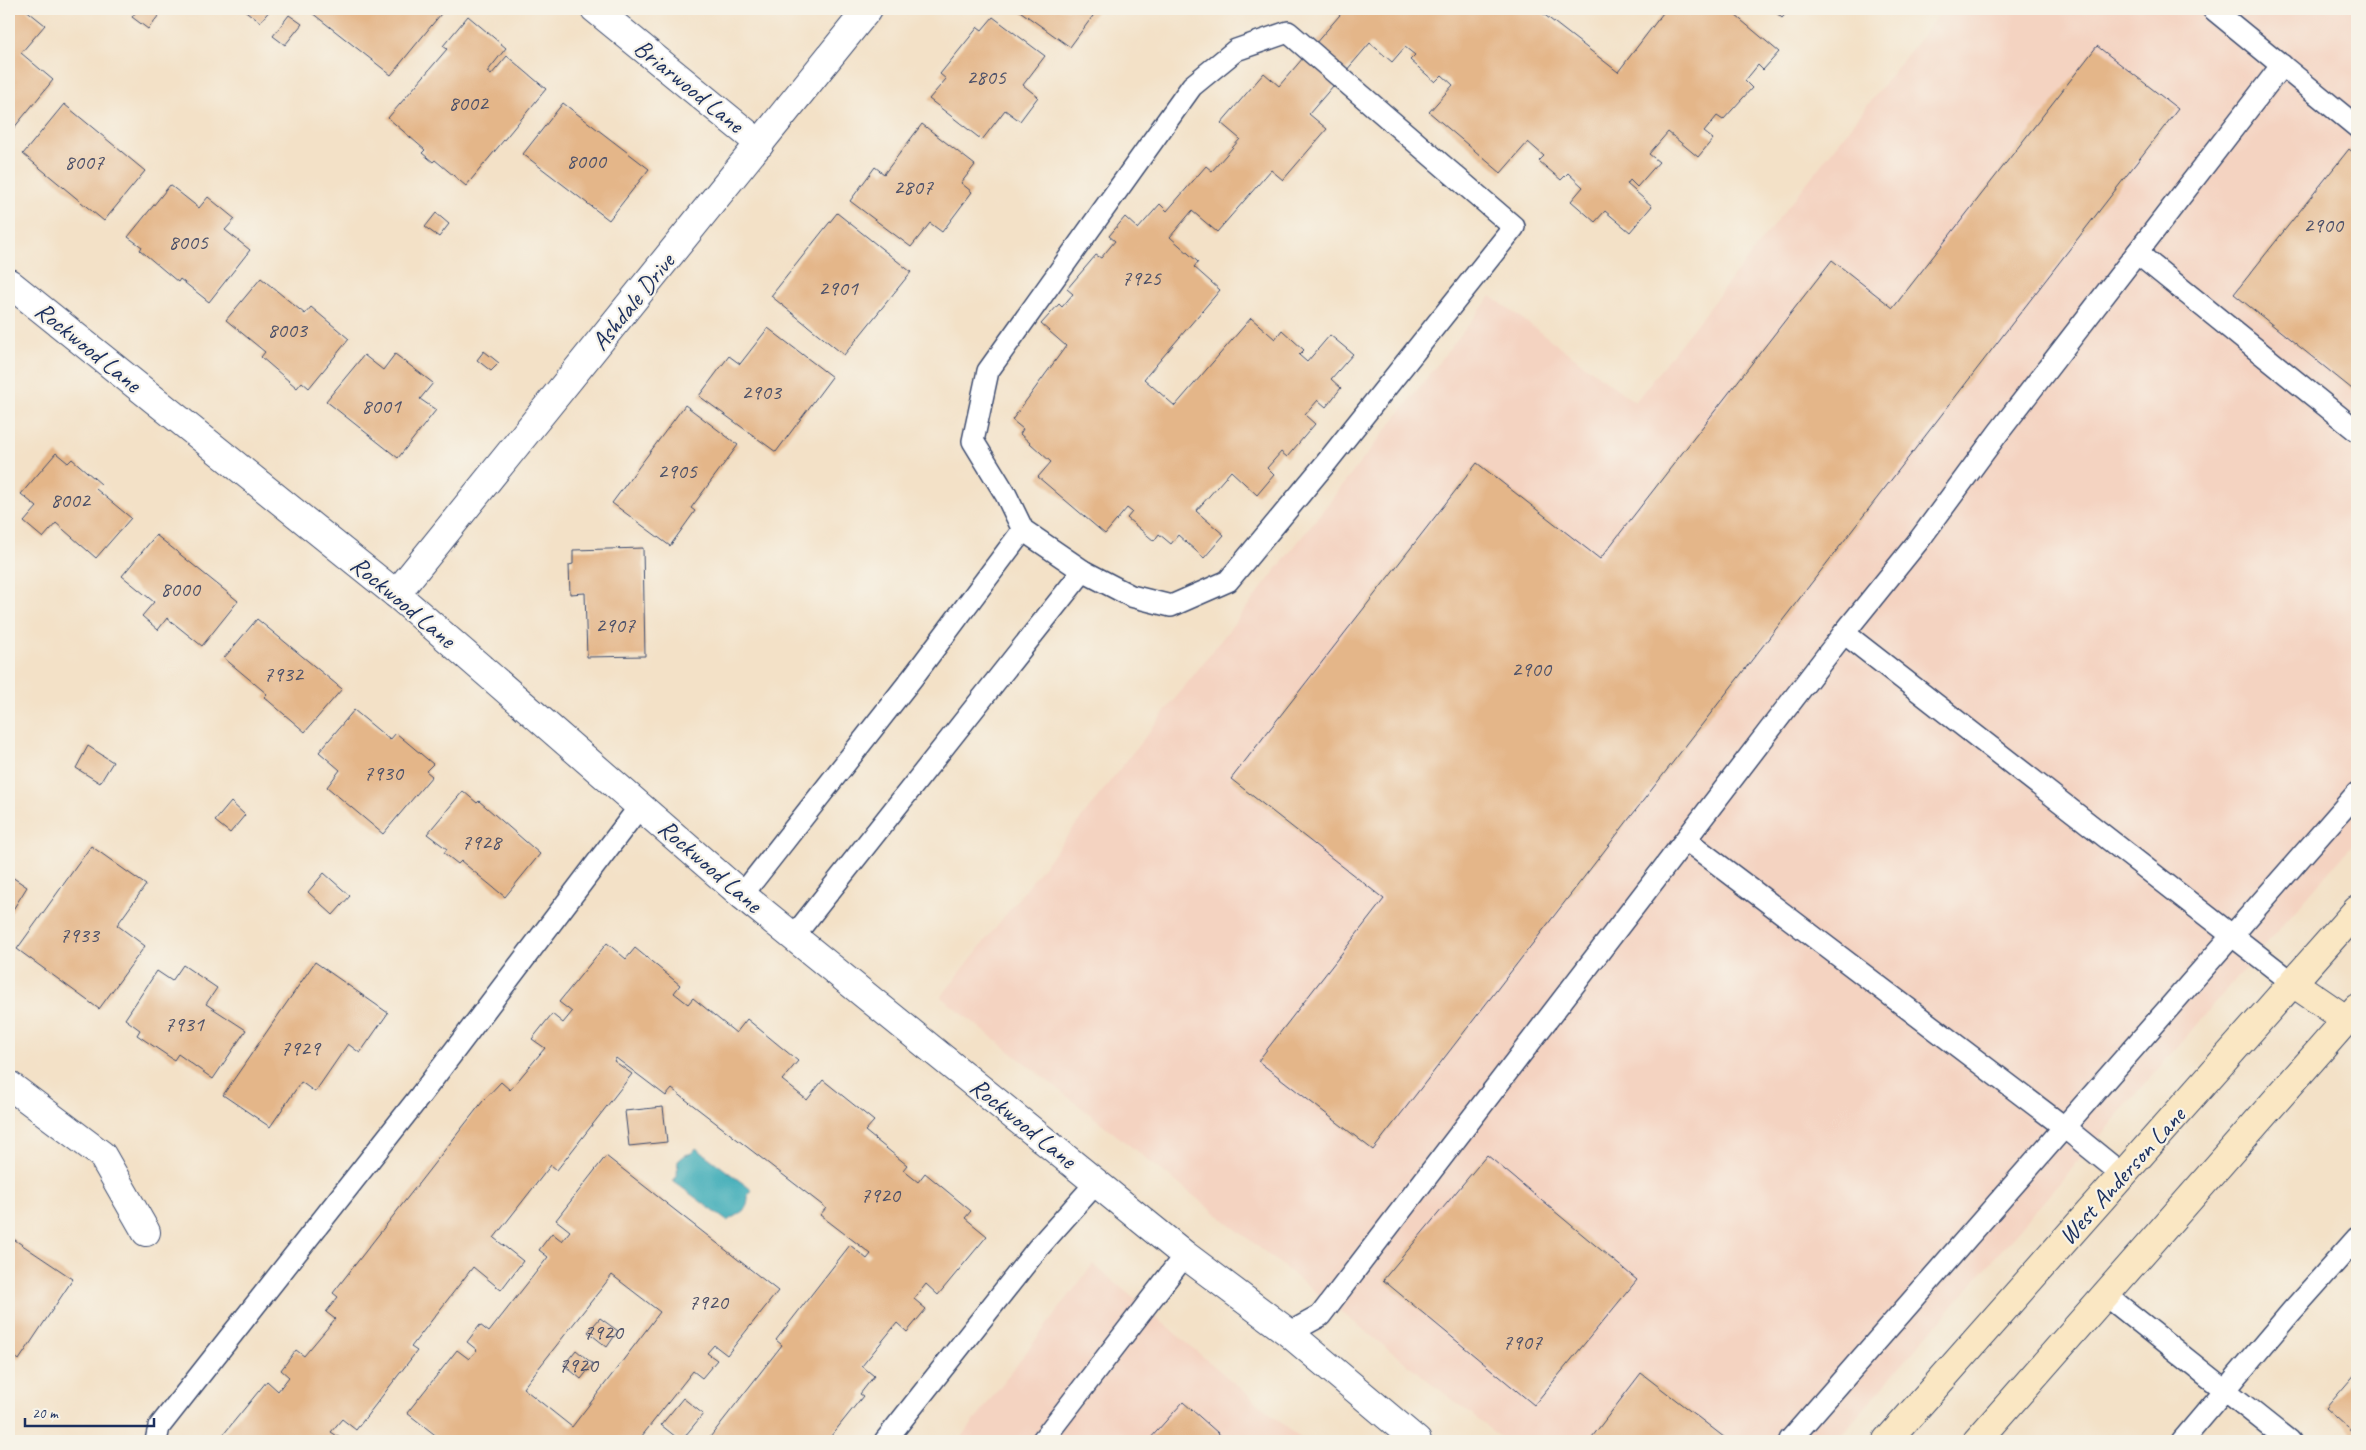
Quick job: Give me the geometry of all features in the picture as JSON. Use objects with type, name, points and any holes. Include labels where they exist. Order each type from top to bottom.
[{"type":"main road","name":"West Anderson Lane","points":[[1888,1441],[2357,910]]},
{"type":"main road","points":[[1977,1441],[2354,1019],[2293,983]]},
{"type":"street","name":"Briarwood Lane","points":[[595,9],[760,144]]},
{"type":"street","name":"Ashdale Drive","points":[[396,594],[868,9]]},
{"type":"street","name":"Rockwood Lane","points":[[9,283],[396,594],[742,894],[1096,1183],[1186,1255],[1289,1333],[1417,1441]]},
{"type":"street","points":[[9,1085],[102,1155],[146,1232]]},
{"type":"lane","points":[[2213,9],[2357,127]]},
{"type":"lane","points":[[1288,32],[1514,227],[1326,463],[1228,582],[1171,606],[1131,596],[1083,571],[1023,530],[1006,495],[973,441],[988,371],[1192,86],[1236,50],[1288,32]]},
{"type":"lane","points":[[1289,1333],[1320,1316],[1844,633],[1920,539],[2282,65]]},
{"type":"lane","points":[[2137,253],[2357,431]]},
{"type":"lane","points":[[742,894],[913,677],[1023,530]]},
{"type":"lane","points":[[794,936],[1083,571]]},
{"type":"lane","points":[[1844,633],[2234,935],[2293,983]]},
{"type":"lane","points":[[1792,1441],[1790,1440],[2357,794]]},
{"type":"lane","points":[[156,1441],[159,1426],[426,1088],[640,806]]},
{"type":"lane","points":[[1686,840],[2064,1127],[2123,1175]]},
{"type":"lane","points":[[885,1441],[1038,1248],[1096,1183]]},
{"type":"lane","points":[[2182,1441],[2291,1312],[2357,1238]]},
{"type":"lane","points":[[1042,1441],[1186,1255]]},
{"type":"lane","points":[[2106,1295],[2289,1441]]},
{"type":"shaded area","points":[[1943,9],[2357,9],[2357,839],[1836,1441],[1505,1441],[941,997],[1491,296],[1635,402]]},
{"type":"shaded area","points":[[1093,1264],[1303,1441],[959,1441]]},
{"type":"water","points":[[696,1148],[752,1190],[748,1195],[745,1208],[727,1221],[673,1181],[677,1176],[678,1161],[685,1155],[692,1153]]},
{"type":"building","points":[[9,9],[25,9],[45,25],[21,53],[53,80],[13,129],[9,126]]},
{"type":"building","points":[[138,9],[151,9],[159,15],[148,29],[132,17]]},
{"type":"building","points":[[243,9],[271,9],[260,22]]},
{"type":"building","points":[[307,9],[445,9],[391,75]]},
{"type":"building","points":[[1017,9],[1098,9],[1070,47]]},
{"type":"building","points":[[1345,9],[1537,9],[1618,72],[1666,9],[1739,9],[1735,15],[1779,52],[1763,70],[1758,65],[1745,81],[1752,88],[1723,120],[1717,116],[1704,132],[1713,139],[1698,157],[1668,132],[1649,154],[1659,162],[1637,187],[1630,180],[1627,184],[1652,206],[1630,232],[1605,211],[1595,222],[1571,201],[1583,187],[1568,173],[1561,180],[1539,161],[1544,156],[1528,142],[1501,173],[1429,112],[1453,85],[1442,75],[1435,82],[1410,60],[1415,55],[1405,47],[1392,62],[1370,43],[1309,114],[1327,129],[1283,180],[1271,170],[1217,232],[1192,211],[1170,237],[1198,262],[1194,267],[1220,290],[1144,379],[1175,406],[1251,318],[1275,339],[1282,330],[1304,350],[1299,355],[1307,362],[1330,335],[1353,354],[1331,379],[1341,388],[1326,407],[1318,400],[1305,415],[1315,424],[1287,457],[1281,452],[1267,468],[1274,475],[1257,495],[1231,471],[1196,511],[1224,535],[1204,558],[1178,535],[1171,544],[1159,534],[1154,541],[1127,518],[1132,512],[1127,508],[1105,534],[1038,477],[1051,462],[1020,434],[1023,429],[1012,420],[1066,346],[1041,324],[1059,304],[1062,307],[1073,294],[1067,289],[1096,255],[1101,258],[1115,241],[1109,236],[1125,217],[1138,229],[1160,204],[1167,211],[1206,166],[1212,171],[1240,139],[1221,123],[1264,73],[1279,86]]},
{"type":"building","points":[[1772,9],[1790,9],[1782,18]]},
{"type":"building","points":[[289,15],[302,24],[285,45],[273,36]]},
{"type":"building","points":[[468,16],[506,48],[487,72],[491,75],[507,56],[546,89],[466,186],[435,160],[433,162],[422,153],[425,150],[388,118],[447,49],[443,46]]},
{"type":"building","points":[[993,17],[1045,56],[1023,85],[1038,97],[1020,121],[1005,110],[982,140],[929,99],[946,79],[940,74],[978,27],[982,30]]},
{"type":"building","points":[[2097,46],[2178,109],[1373,1150],[1258,1061],[1384,899],[1231,779],[1477,463],[1600,559],[1832,260],[1893,308]]},
{"type":"building","points":[[563,103],[649,169],[609,220],[523,154]]},
{"type":"building","points":[[64,104],[145,171],[104,221],[23,154]]},
{"type":"building","points":[[922,124],[975,165],[961,183],[972,192],[942,232],[930,223],[911,247],[850,201],[875,167],[884,174]]},
{"type":"building","points":[[2349,149],[2357,156],[2357,393],[2234,294]]},
{"type":"building","points":[[170,185],[199,208],[208,197],[235,219],[225,230],[250,250],[209,302],[180,279],[178,282],[140,250],[142,247],[128,237]]},
{"type":"building","points":[[436,213],[449,224],[439,237],[425,227]]},
{"type":"building","points":[[837,213],[911,272],[844,355],[771,296]]},
{"type":"building","points":[[261,278],[305,314],[311,307],[349,339],[309,388],[302,382],[297,388],[261,357],[265,352],[226,320]]},
{"type":"building","points":[[768,328],[832,377],[776,452],[699,396],[729,356],[740,364]]},
{"type":"building","points":[[484,351],[499,363],[491,371],[477,360]]},
{"type":"building","points":[[395,354],[433,383],[420,399],[436,410],[398,458],[326,401],[364,355],[383,370]]},
{"type":"building","points":[[685,405],[738,445],[691,508],[695,511],[670,546],[612,503]]},
{"type":"building","points":[[56,453],[68,463],[72,459],[101,484],[96,489],[131,518],[96,558],[56,523],[43,538],[24,522],[37,507],[21,494]]},
{"type":"building","points":[[156,535],[238,601],[202,646],[167,618],[158,630],[142,616],[154,602],[122,576]]},
{"type":"building","points":[[643,548],[645,656],[587,657],[585,593],[570,594],[569,565],[573,564],[573,550]]},
{"type":"building","points":[[257,619],[342,689],[305,732],[264,697],[267,694],[224,658]]},
{"type":"building","points":[[354,710],[390,740],[396,733],[433,764],[426,771],[432,776],[383,834],[327,787],[340,770],[319,752]]},
{"type":"building","points":[[88,746],[113,762],[100,783],[76,768]]},
{"type":"building","points":[[463,791],[477,803],[479,801],[540,854],[505,897],[461,861],[458,864],[444,853],[447,849],[427,834]]},
{"type":"building","points":[[231,802],[245,815],[230,833],[215,821]]},
{"type":"building","points":[[91,846],[146,885],[117,925],[145,946],[99,1009],[17,949]]},
{"type":"building","points":[[324,873],[350,896],[333,915],[308,892]]},
{"type":"building","points":[[9,875],[27,887],[9,916]]},
{"type":"building","points":[[607,943],[626,959],[635,948],[680,985],[674,993],[688,1004],[693,998],[736,1033],[747,1019],[798,1061],[782,1080],[807,1100],[823,1080],[874,1121],[865,1131],[907,1165],[903,1170],[918,1182],[925,1173],[971,1211],[965,1218],[987,1236],[938,1295],[926,1284],[914,1299],[926,1309],[907,1332],[897,1323],[862,1366],[874,1376],[860,1394],[863,1396],[827,1441],[707,1441],[782,1345],[776,1340],[850,1245],[867,1259],[871,1254],[820,1215],[826,1208],[672,1089],[666,1096],[616,1058],[614,1061],[632,1074],[557,1170],[551,1165],[494,1238],[523,1261],[501,1290],[473,1267],[411,1347],[417,1351],[356,1430],[342,1419],[331,1432],[345,1441],[218,1441],[267,1381],[278,1391],[289,1377],[281,1370],[296,1350],[304,1356],[335,1319],[326,1312],[338,1297],[333,1293],[483,1101],[501,1082],[510,1090],[545,1048],[532,1039],[552,1014],[563,1023],[572,1012],[559,1002]]},
{"type":"building","points":[[315,962],[388,1013],[360,1053],[348,1044],[315,1092],[301,1082],[270,1127],[223,1095]]},
{"type":"building","points":[[183,965],[217,988],[206,1004],[246,1030],[213,1079],[178,1054],[174,1060],[137,1035],[140,1030],[125,1019],[157,971],[172,981]]},
{"type":"building","points":[[663,1107],[667,1142],[629,1146],[625,1111]]},
{"type":"building","points":[[1487,1155],[1637,1280],[1534,1405],[1383,1280]]},
{"type":"building","points":[[606,1156],[778,1291],[727,1355],[714,1345],[707,1353],[717,1360],[702,1378],[693,1371],[638,1441],[443,1441],[407,1413],[457,1350],[469,1359],[477,1350],[467,1342],[480,1325],[489,1332],[548,1257],[539,1250],[552,1233],[562,1241],[570,1231],[556,1220]],"holes":[[[612,1275],[660,1312],[572,1427],[523,1388]]]},
{"type":"building","points":[[9,1236],[73,1279],[19,1360],[9,1352]]},
{"type":"building","points":[[600,1318],[618,1331],[607,1347],[588,1332]]},
{"type":"building","points":[[576,1350],[593,1364],[581,1379],[564,1365]]},
{"type":"building","points":[[2357,1372],[2357,1436],[2326,1408]]},
{"type":"building","points":[[1641,1373],[1729,1441],[1589,1441]]},
{"type":"building","points":[[683,1398],[703,1414],[681,1441],[661,1425]]},
{"type":"building","points":[[1183,1402],[1227,1441],[1148,1441]]}]
